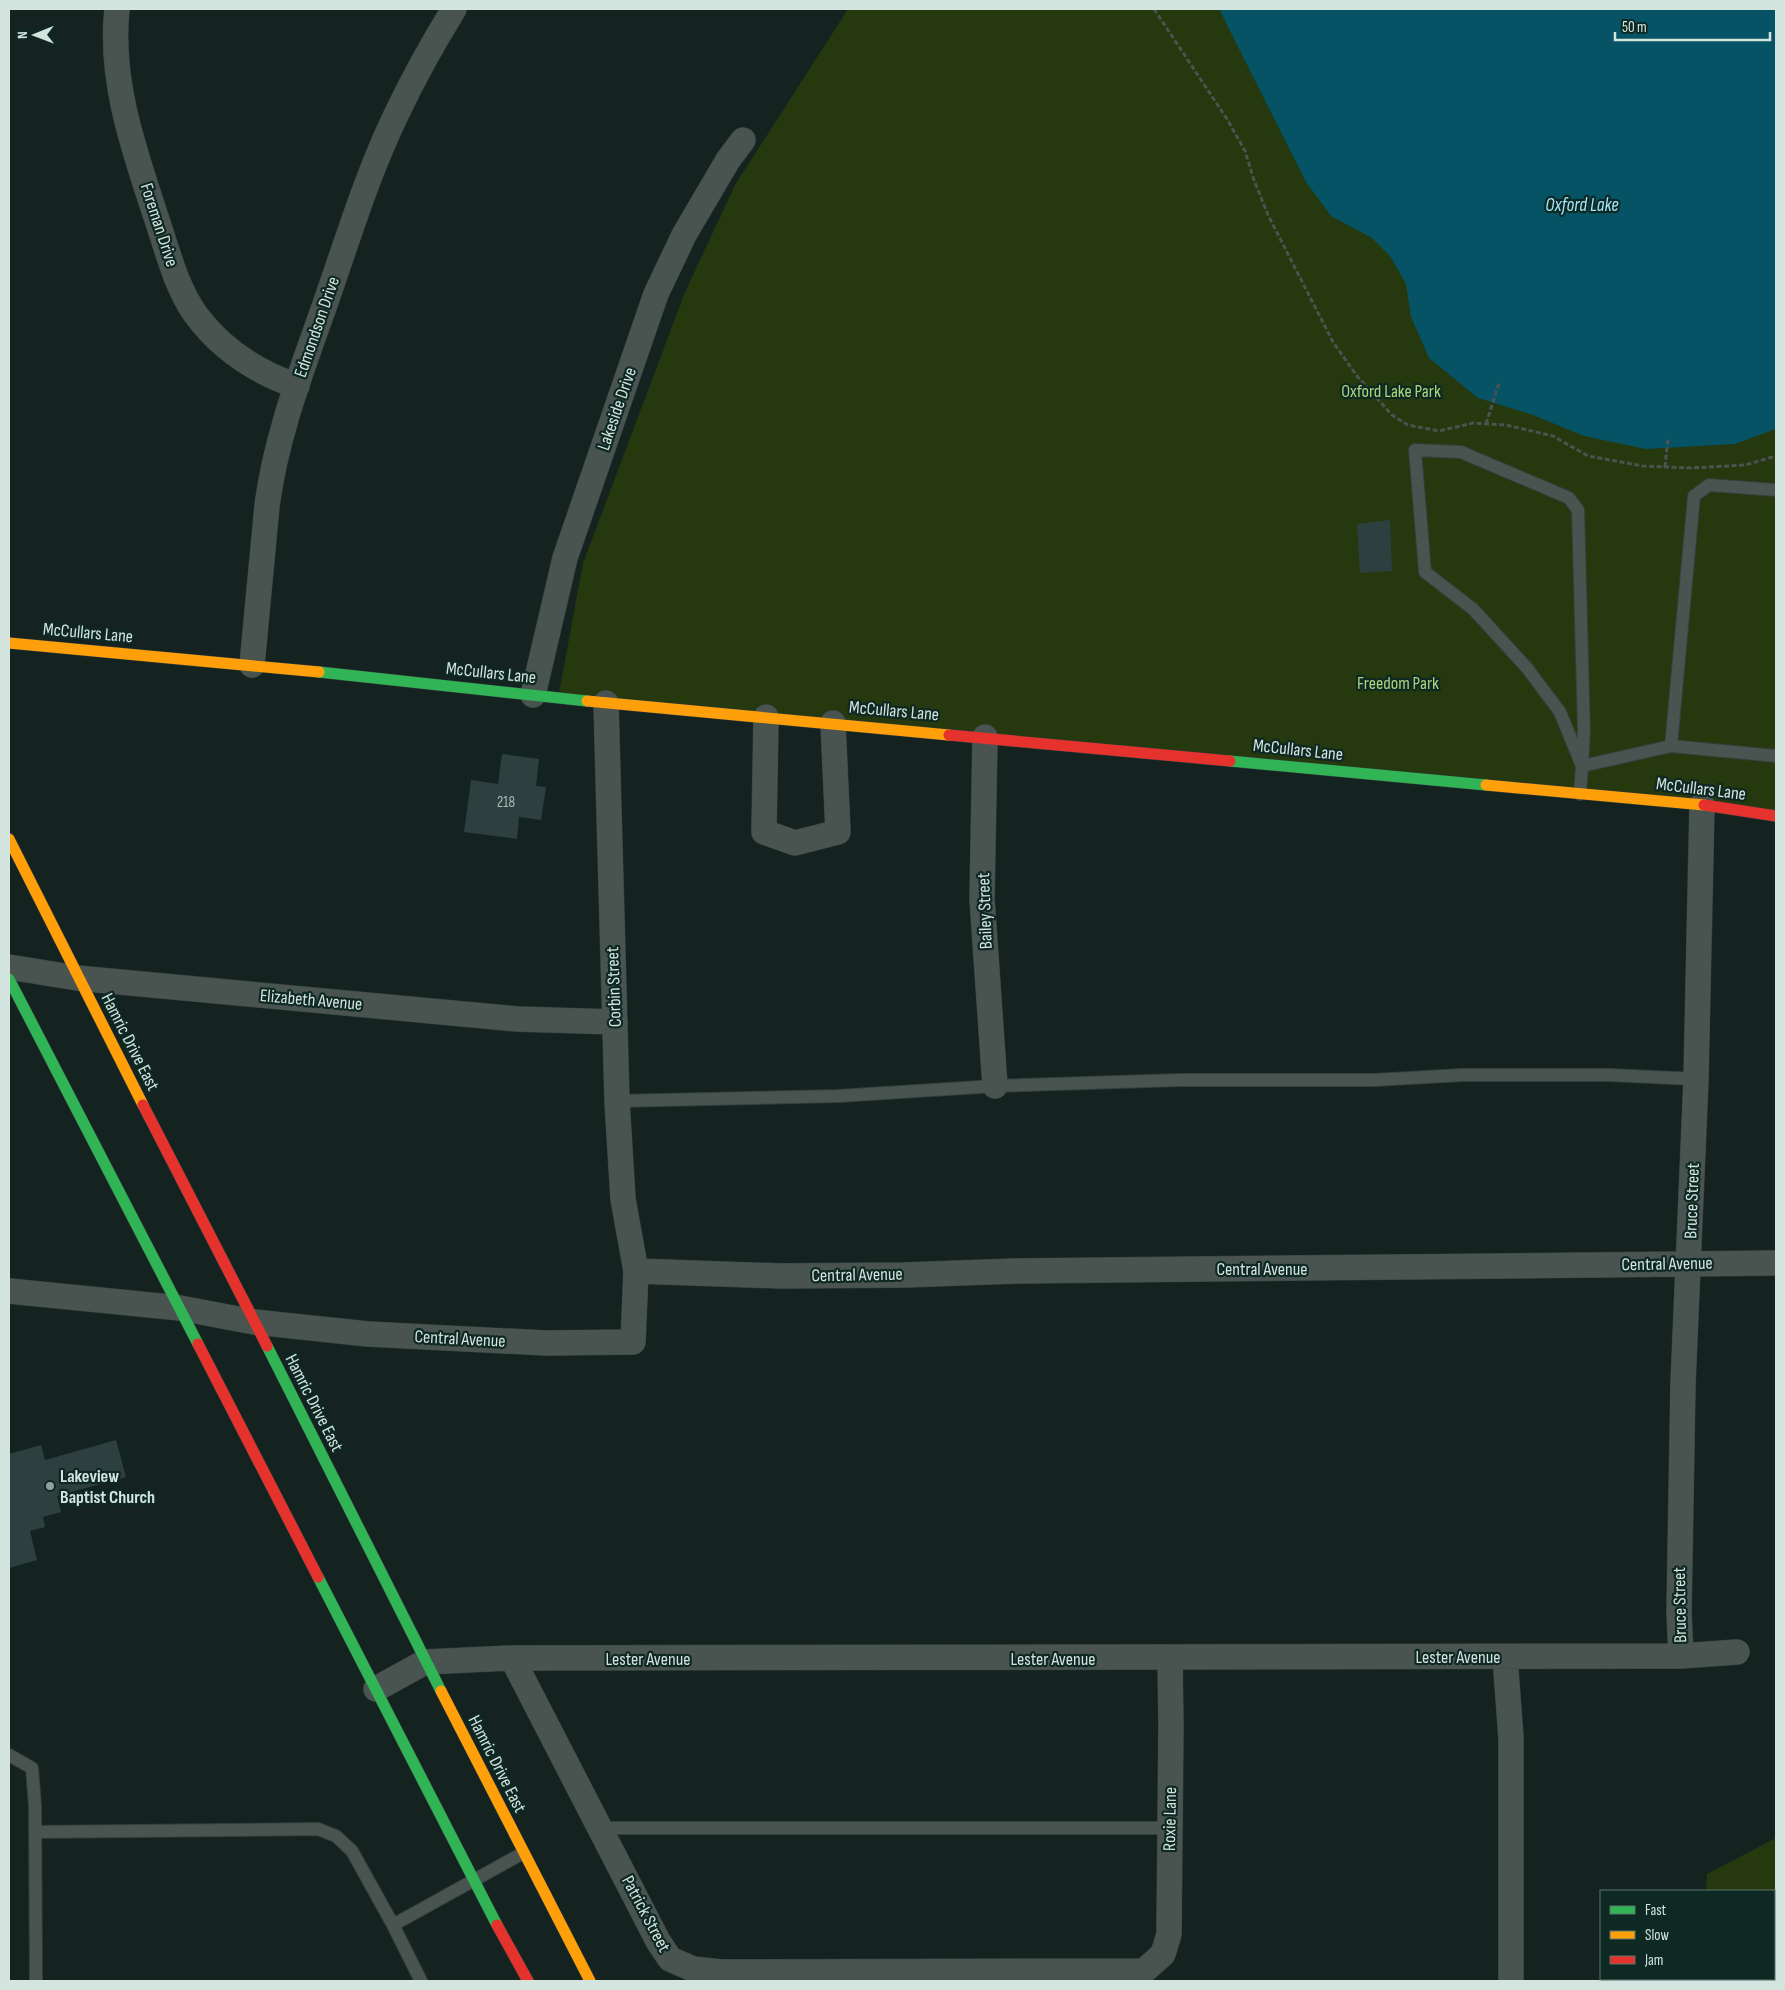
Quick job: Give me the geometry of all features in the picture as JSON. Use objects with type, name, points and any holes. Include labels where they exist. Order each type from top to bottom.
[{"type":"main road","name":"McCullars Lane","points":[[9,643],[252,665],[606,703],[1702,805],[1776,816]]},
{"type":"main road","name":"Hamric Drive East","points":[[9,839],[77,978],[254,1322],[523,1854],[590,1981]]},
{"type":"main road","points":[[9,980],[180,1308],[473,1880],[528,1981]]},
{"type":"street","name":"Foreman Drive","points":[[117,9],[116,48],[118,81],[124,113],[176,278],[195,313],[221,343],[255,369],[296,386]]},
{"type":"street","name":"Edmondson Drive","points":[[252,665],[270,480],[281,432],[376,162],[418,71],[454,9]]},
{"type":"street","name":"Lakeside Drive","points":[[533,695],[565,558],[656,294],[684,235],[728,160],[742,140]]},
{"type":"street","name":"Corbin Street","points":[[606,703],[617,1101],[623,1199],[636,1271]]},
{"type":"street","points":[[766,717],[764,832],[795,842],[838,832],[833,723]]},
{"type":"street","name":"Bailey Street","points":[[985,737],[982,899],[995,1086]]},
{"type":"street","name":"Bruce Street","points":[[1681,1656],[1679,1612],[1682,1394],[1696,1079],[1702,805]]},
{"type":"street","name":"Elizabeth Avenue","points":[[9,967],[77,978],[518,1019],[615,1022]]},
{"type":"street","name":"Central Avenue","points":[[9,1291],[180,1308],[254,1322],[368,1334],[546,1343],[633,1342],[636,1271],[800,1276],[1016,1271],[1776,1263]]},
{"type":"street","name":"Lester Avenue","points":[[376,1689],[425,1662],[512,1658],[1505,1657],[1681,1656],[1737,1652]]},
{"type":"street","points":[[1505,1657],[1511,1738],[1511,1981]]},
{"type":"street","name":"Patrick Street","points":[[512,1658],[658,1941],[670,1959],[693,1970],[721,1972],[1144,1971]]},
{"type":"street","name":"Roxie Lane","points":[[1144,1971],[1163,1954],[1169,1934],[1170,1658]]},
{"type":"lane","points":[[1580,794],[1582,766],[1584,731],[1578,510],[1569,498],[1461,452],[1415,450],[1425,572],[1473,609],[1527,668],[1560,712],[1582,766]]},
{"type":"lane","points":[[1671,746],[1694,496],[1709,485],[1776,490]]},
{"type":"lane","points":[[1582,766],[1671,746],[1776,756]]},
{"type":"lane","points":[[617,1101],[838,1096],[995,1086],[1179,1080],[1374,1080],[1462,1075],[1609,1076],[1696,1079]]},
{"type":"lane","points":[[9,1755],[32,1768],[35,1832],[36,1981]]},
{"type":"lane","points":[[601,1828],[1170,1828]]},
{"type":"lane","points":[[35,1832],[318,1829],[336,1836],[352,1851],[393,1925],[421,1981]]},
{"type":"lane","points":[[393,1925],[523,1854]]},
{"type":"path","points":[[1154,9],[1227,119],[1245,151],[1268,215],[1333,342],[1357,376],[1392,415],[1408,425],[1439,431],[1473,423],[1506,426],[1553,436],[1588,456],[1643,466],[1691,468],[1745,465],[1776,456]]},
{"type":"path","points":[[1486,424],[1499,382]]},
{"type":"path","points":[[1665,467],[1668,438]]},
{"type":"green space","name":"Oxford Lake Park","points":[[848,9],[1776,9],[1776,816],[558,698],[583,563],[685,292],[735,185]]},
{"type":"green space","points":[[1776,1838],[1776,1893],[1775,1890],[1706,1890],[1707,1874]]},
{"type":"water","name":"Oxford Lake","points":[[1219,9],[1776,9],[1776,429],[1735,444],[1646,449],[1584,436],[1533,415],[1478,398],[1429,358],[1411,317],[1406,284],[1390,256],[1372,238],[1331,216],[1306,182]]},
{"type":"building","points":[[1390,520],[1392,571],[1360,573],[1357,524]]},
{"type":"building","points":[[502,754],[539,759],[536,786],[546,787],[541,820],[519,817],[517,839],[464,832],[471,780],[498,784]]},
{"type":"building","name":"Lakeview Baptist Church","points":[[116,1440],[126,1477],[57,1496],[61,1512],[43,1517],[45,1527],[30,1531],[37,1560],[9,1568],[9,1454],[41,1445],[45,1460]]},
{"type":"traffic: fast","points":[[319,672],[587,701]]},
{"type":"traffic: fast","points":[[1230,761],[1486,785]]},
{"type":"traffic: fast","points":[[9,979],[198,1344]]},
{"type":"traffic: fast","points":[[267,1346],[441,1691]]},
{"type":"traffic: fast","points":[[318,1577],[497,1925]]},
{"type":"traffic: slow","points":[[9,643],[319,672]]},
{"type":"traffic: slow","points":[[587,701],[949,735]]},
{"type":"traffic: slow","points":[[1486,785],[1704,805]]},
{"type":"traffic: slow","points":[[9,839],[143,1105]]},
{"type":"traffic: slow","points":[[441,1691],[590,1981]]},
{"type":"traffic: jam","points":[[949,735],[1230,761]]},
{"type":"traffic: jam","points":[[1704,805],[1776,816]]},
{"type":"traffic: jam","points":[[143,1105],[267,1346]]},
{"type":"traffic: jam","points":[[198,1344],[318,1577]]},
{"type":"traffic: jam","points":[[497,1925],[528,1981]]},
{"type":"place","name":"Lakeview Baptist Church","points":[[50,1486]]},
{"type":"park label","name":"Freedom Park","points":[[1398,683]]}]
